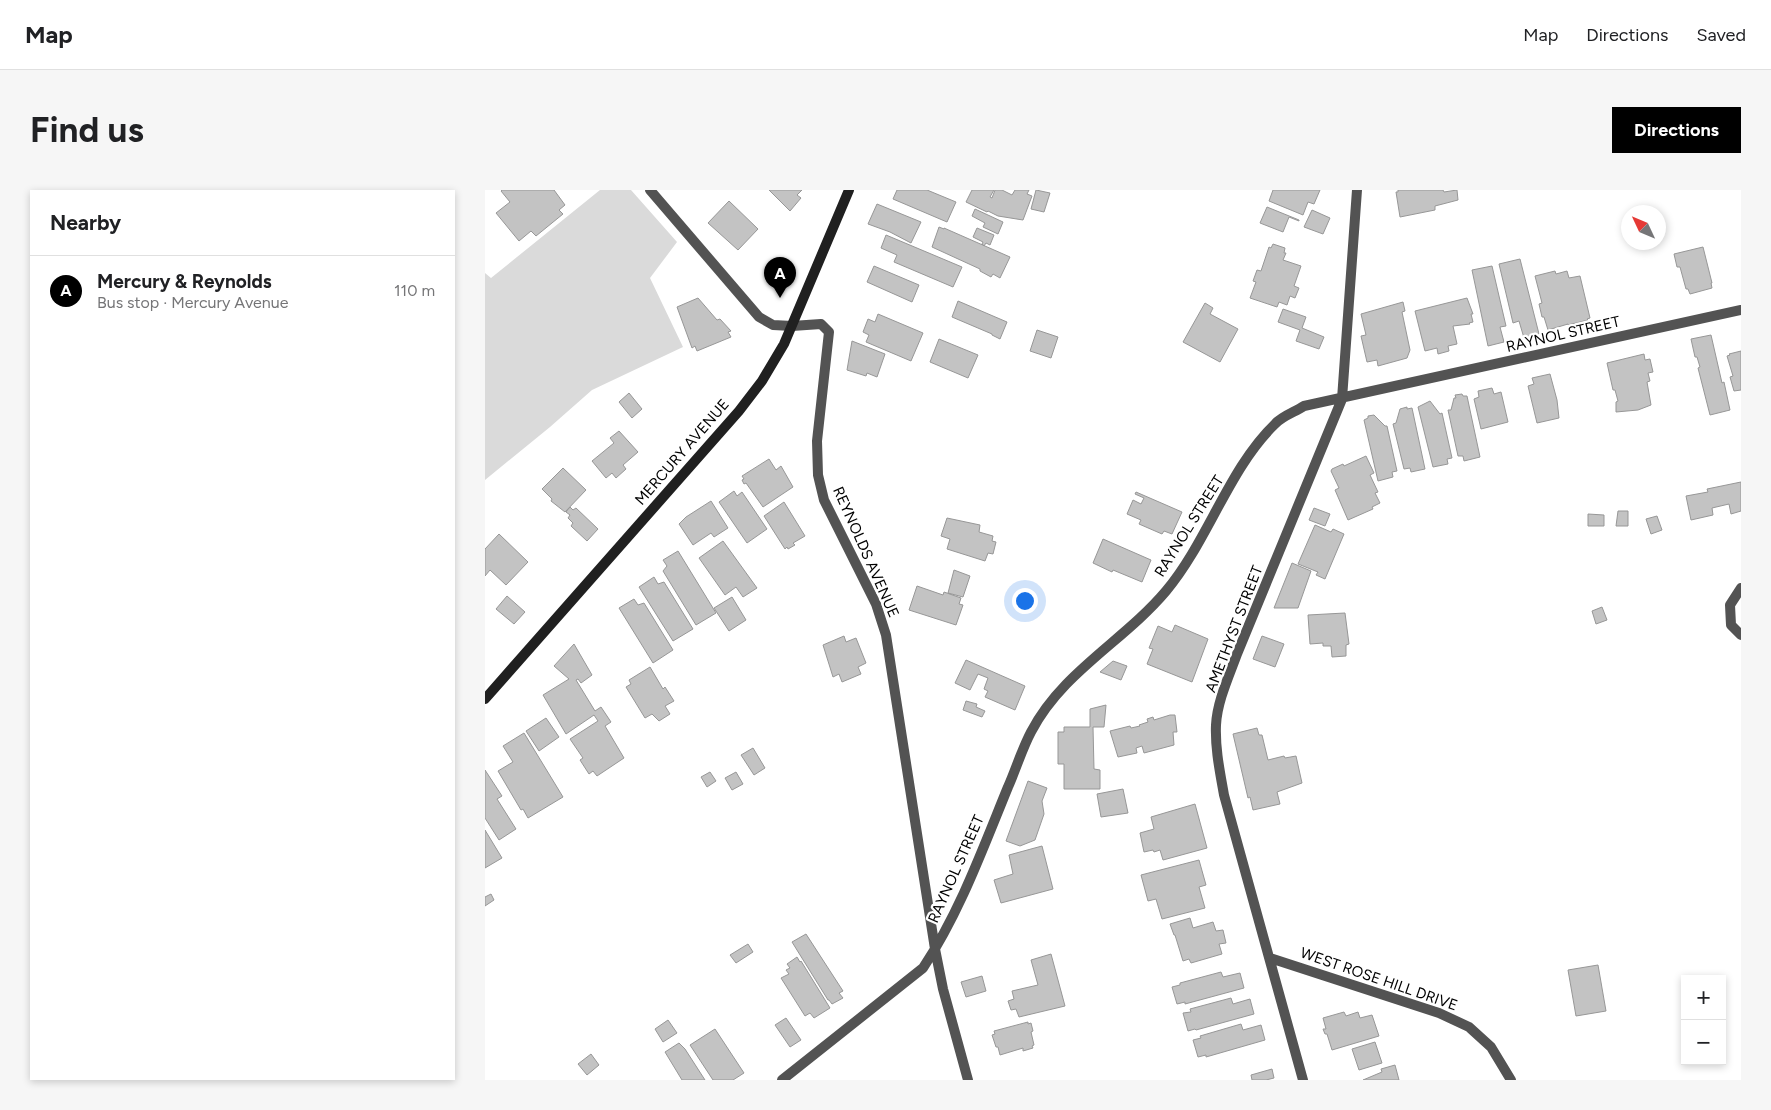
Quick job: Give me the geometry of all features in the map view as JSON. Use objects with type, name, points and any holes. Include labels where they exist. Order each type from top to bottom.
[{"type":"street","name":"REYNOLDS AVENUE","points":[[650,190],[759,317],[773,325],[821,324],[829,332],[817,441],[817,475],[824,500],[876,604],[886,635],[935,949],[943,989],[968,1080]]},
{"type":"street","name":"MERCURY AVENUE","points":[[485,700],[739,410],[762,381],[792,326],[849,190]]},
{"type":"street","name":"AMETHYST STREET","points":[[1303,1080],[1224,795],[1217,760],[1216,723],[1237,654],[1342,399],[1357,190]]},
{"type":"street","name":"RAYNOL STREET","points":[[782,1080],[923,968],[935,949],[962,896],[1031,732],[1053,697],[1079,670],[1128,630],[1166,590],[1197,546],[1248,456],[1276,423],[1304,406],[1741,310]]},
{"type":"street","points":[[1741,588],[1730,605],[1731,625],[1741,635]]},
{"type":"street","name":"WEST ROSE HILL DRIVE","points":[[1270,958],[1439,1013],[1469,1027],[1491,1047],[1511,1080]]},
{"type":"shaded area","points":[[600,190],[631,190],[677,242],[650,278],[683,347],[592,390],[485,480],[485,273],[491,278]]},
{"type":"building","points":[[502,190],[554,190],[565,205],[559,210],[563,214],[536,236],[531,231],[519,241],[496,213],[510,202]]},
{"type":"building","points":[[769,190],[802,190],[797,195],[801,198],[790,211]]},
{"type":"building","points":[[897,190],[927,190],[956,202],[947,222],[893,199]]},
{"type":"building","points":[[972,190],[994,190],[990,197],[992,198],[995,190],[1002,190],[1012,195],[1015,190],[1029,190],[1027,194],[1032,196],[1023,220],[998,216],[966,202]]},
{"type":"building","points":[[1036,190],[1050,193],[1044,212],[1031,209]]},
{"type":"building","points":[[1273,190],[1320,190],[1314,204],[1308,202],[1303,215],[1269,201]]},
{"type":"building","points":[[1398,190],[1443,190],[1444,192],[1457,190],[1458,200],[1435,206],[1435,210],[1400,217],[1396,192]]},
{"type":"building","points":[[729,201],[758,229],[738,250],[708,223]]},
{"type":"building","points":[[877,204],[921,222],[911,243],[890,232],[868,224]]},
{"type":"building","points":[[1267,207],[1299,221],[1289,217],[1283,232],[1260,223]]},
{"type":"building","points":[[975,209],[1003,222],[998,234],[983,227],[985,223],[972,216]]},
{"type":"building","points":[[1312,210],[1330,218],[1323,234],[1304,227]]},
{"type":"building","points":[[939,227],[1010,257],[1000,278],[993,274],[991,277],[980,271],[980,269],[932,247]]},
{"type":"building","points":[[977,228],[994,235],[990,245],[986,243],[984,246],[983,242],[973,237]]},
{"type":"building","points":[[886,235],[962,267],[953,287],[894,262],[897,255],[881,248]]},
{"type":"building","points":[[1273,244],[1285,248],[1284,253],[1286,253],[1283,260],[1301,266],[1294,286],[1299,288],[1295,298],[1290,296],[1287,305],[1279,302],[1277,307],[1250,298],[1256,282],[1253,281],[1257,270],[1261,271],[1269,247],[1271,248]]},
{"type":"building","points":[[1703,247],[1712,288],[1690,294],[1688,289],[1686,289],[1680,267],[1677,267],[1674,254]]},
{"type":"building","points":[[1520,259],[1539,334],[1527,338],[1524,338],[1519,321],[1513,323],[1499,264]]},
{"type":"building","points":[[874,266],[919,285],[912,302],[867,282]]},
{"type":"building","points":[[1492,266],[1506,326],[1500,327],[1504,342],[1488,346],[1472,270]]},
{"type":"building","points":[[1555,271],[1556,274],[1567,271],[1569,278],[1580,276],[1590,318],[1548,330],[1544,317],[1542,317],[1539,304],[1542,303],[1535,276]]},
{"type":"building","points":[[698,298],[717,320],[720,319],[731,331],[728,332],[731,337],[697,351],[695,346],[692,348],[677,307]]},
{"type":"building","points":[[1467,298],[1473,314],[1471,314],[1473,322],[1453,326],[1457,344],[1448,346],[1449,351],[1438,354],[1437,348],[1425,351],[1415,311]]},
{"type":"building","points":[[958,301],[1007,322],[1000,339],[952,317]]},
{"type":"building","points":[[1403,302],[1405,311],[1402,312],[1410,350],[1407,358],[1378,366],[1377,360],[1367,362],[1361,336],[1366,335],[1361,314]]},
{"type":"building","points":[[1205,303],[1213,308],[1210,314],[1238,329],[1220,362],[1183,342]]},
{"type":"building","points":[[1283,309],[1306,317],[1302,328],[1324,337],[1319,349],[1296,341],[1300,330],[1278,322]]},
{"type":"building","points":[[878,314],[923,333],[911,361],[866,342],[869,335],[863,332],[868,319],[875,322]]},
{"type":"building","points":[[1037,330],[1058,337],[1051,358],[1030,351]]},
{"type":"building","points":[[1711,335],[1730,410],[1710,415],[1698,368],[1700,367],[1697,357],[1695,357],[1691,339]]},
{"type":"building","points":[[939,339],[978,355],[968,378],[930,362]]},
{"type":"building","points":[[852,341],[885,354],[877,377],[867,373],[866,376],[847,370]]},
{"type":"building","points":[[1741,351],[1741,390],[1734,391],[1730,377],[1733,376],[1727,356]]},
{"type":"building","points":[[1644,354],[1645,360],[1650,359],[1653,372],[1648,373],[1650,381],[1647,382],[1651,405],[1638,410],[1616,412],[1616,402],[1618,401],[1615,390],[1613,390],[1607,363]]},
{"type":"building","points":[[1550,374],[1557,400],[1559,418],[1537,423],[1528,386],[1534,384],[1532,378]]},
{"type":"building","points":[[1492,388],[1494,394],[1501,392],[1508,422],[1481,429],[1474,399],[1479,397],[1478,391]]},
{"type":"building","points":[[629,393],[642,409],[632,418],[619,402]]},
{"type":"building","points":[[1462,394],[1467,396],[1480,457],[1464,461],[1463,456],[1458,456],[1448,410],[1451,410],[1454,398],[1456,398],[1455,395]]},
{"type":"building","points":[[1430,401],[1440,414],[1442,413],[1452,458],[1447,459],[1448,464],[1433,467],[1418,407]]},
{"type":"building","points":[[1407,407],[1407,409],[1412,408],[1425,469],[1411,472],[1410,468],[1404,469],[1393,424],[1396,423],[1400,409]]},
{"type":"building","points":[[1374,415],[1387,426],[1397,471],[1392,472],[1393,477],[1378,481],[1364,420],[1368,416]]},
{"type":"building","points":[[619,431],[638,452],[623,465],[626,469],[616,478],[612,473],[606,478],[592,461],[614,443],[610,438]]},
{"type":"building","points":[[1366,456],[1374,473],[1370,475],[1378,492],[1375,493],[1380,503],[1372,507],[1373,509],[1348,520],[1335,490],[1339,488],[1331,471],[1343,464],[1344,466]]},
{"type":"building","points":[[769,459],[776,470],[781,466],[793,487],[763,507],[746,483],[744,484],[742,476]]},
{"type":"building","points":[[563,468],[586,490],[565,512],[551,501],[552,499],[542,489]]},
{"type":"building","points":[[1741,482],[1741,511],[1731,514],[1729,504],[1712,508],[1713,515],[1691,520],[1686,496],[1708,492],[1707,489]]},
{"type":"building","points":[[734,491],[737,496],[742,492],[767,529],[747,543],[719,502]]},
{"type":"building","points":[[1136,492],[1182,512],[1172,534],[1164,531],[1162,534],[1139,524],[1141,520],[1127,514],[1133,500],[1141,504],[1144,498],[1135,494]]},
{"type":"building","points":[[711,501],[728,528],[714,537],[711,533],[693,545],[679,524],[686,517]]},
{"type":"building","points":[[784,502],[805,536],[793,543],[795,545],[788,549],[787,547],[785,549],[764,516]]},
{"type":"building","points":[[570,507],[573,510],[576,508],[598,529],[587,541],[571,526],[573,523],[568,518],[570,515],[566,512]]},
{"type":"building","points":[[1314,508],[1330,514],[1325,526],[1309,520]]},
{"type":"building","points":[[1618,511],[1628,511],[1628,526],[1616,526]]},
{"type":"building","points":[[1588,514],[1604,515],[1604,526],[1588,526]]},
{"type":"building","points":[[1657,516],[1662,530],[1651,534],[1646,519]]},
{"type":"building","points":[[947,518],[980,525],[979,532],[993,536],[992,541],[996,542],[993,554],[988,553],[985,561],[947,549],[950,539],[941,536]]},
{"type":"building","points":[[1315,525],[1331,532],[1333,529],[1344,534],[1325,579],[1316,575],[1318,572],[1298,564]]},
{"type":"building","points":[[499,534],[528,562],[506,585],[490,570],[485,576],[485,549]]},
{"type":"building","points":[[1103,539],[1151,560],[1142,582],[1113,570],[1112,572],[1093,563]]},
{"type":"building","points":[[723,541],[757,588],[743,597],[736,587],[725,595],[699,558]]},
{"type":"building","points":[[678,551],[716,613],[696,625],[663,571],[667,566],[663,560]]},
{"type":"building","points":[[1292,563],[1311,571],[1298,608],[1274,608]]},
{"type":"building","points":[[954,570],[970,576],[963,597],[948,593]]},
{"type":"building","points":[[654,577],[658,584],[664,582],[693,629],[673,641],[639,587]]},
{"type":"building","points":[[917,586],[943,595],[944,592],[961,598],[959,604],[963,605],[956,625],[909,610]]},
{"type":"building","points":[[507,596],[525,612],[514,624],[496,609]]},
{"type":"building","points":[[732,597],[746,620],[729,631],[714,608]]},
{"type":"building","points":[[634,599],[638,605],[644,603],[673,650],[653,663],[619,608]]},
{"type":"building","points":[[1602,607],[1607,620],[1596,624],[1592,611]]},
{"type":"building","points":[[1345,613],[1349,644],[1346,645],[1346,656],[1332,657],[1331,646],[1323,646],[1323,643],[1310,644],[1308,615]]},
{"type":"building","points":[[1175,625],[1208,639],[1192,682],[1147,664],[1153,649],[1149,648],[1158,626],[1172,632]]},
{"type":"building","points":[[844,636],[846,642],[856,638],[866,663],[858,667],[861,674],[842,682],[839,674],[833,677],[823,645]]},
{"type":"building","points":[[1262,636],[1284,644],[1275,667],[1253,659]]},
{"type":"building","points":[[574,644],[592,675],[581,683],[578,679],[576,680],[595,711],[601,707],[611,722],[605,726],[624,758],[597,776],[593,771],[589,774],[580,760],[583,758],[570,739],[598,721],[594,715],[566,734],[543,695],[569,679],[554,666]]},
{"type":"building","points":[[966,660],[1025,686],[1015,710],[985,697],[988,691],[984,689],[988,678],[978,674],[970,690],[955,683]]},
{"type":"building","points":[[1113,661],[1127,666],[1121,680],[1100,672]]},
{"type":"building","points":[[650,667],[663,689],[665,687],[674,701],[665,706],[670,714],[659,721],[652,714],[645,718],[626,687],[631,684],[629,680]]},
{"type":"building","points":[[966,701],[977,704],[976,707],[985,711],[982,717],[963,710]]},
{"type":"building","points":[[1106,705],[1104,727],[1093,727],[1094,769],[1100,770],[1100,789],[1064,789],[1064,764],[1058,764],[1058,732],[1064,732],[1064,727],[1090,727],[1090,709]]},
{"type":"building","points":[[1175,715],[1177,732],[1173,732],[1174,745],[1144,753],[1142,746],[1136,748],[1137,753],[1118,757],[1110,731],[1130,726],[1131,728],[1140,726],[1148,722],[1147,719],[1153,717],[1154,720]]},
{"type":"building","points":[[546,718],[559,737],[539,751],[526,731]]},
{"type":"building","points":[[1257,728],[1259,735],[1262,735],[1268,760],[1284,756],[1285,758],[1296,756],[1302,783],[1277,792],[1280,804],[1253,810],[1250,797],[1248,798],[1233,734]]},
{"type":"building","points":[[524,733],[563,797],[528,818],[523,809],[521,810],[498,771],[513,762],[503,746]]},
{"type":"building","points":[[753,748],[765,768],[754,775],[741,755]]},
{"type":"building","points":[[485,770],[502,796],[497,799],[516,829],[499,840],[485,818]]},
{"type":"building","points":[[710,772],[716,781],[707,787],[701,777]]},
{"type":"building","points":[[736,772],[743,784],[732,790],[725,778]]},
{"type":"building","points":[[1028,781],[1047,788],[1042,801],[1044,814],[1035,840],[1020,846],[1006,841]]},
{"type":"building","points":[[1123,789],[1128,813],[1101,817],[1097,794]]},
{"type":"building","points":[[1195,804],[1207,848],[1163,860],[1160,850],[1144,852],[1140,833],[1154,829],[1151,817]]},
{"type":"building","points":[[485,830],[502,858],[485,868]]},
{"type":"building","points":[[1042,846],[1053,889],[1001,903],[994,880],[1013,874],[1009,855]]},
{"type":"building","points":[[1199,860],[1206,885],[1199,887],[1205,908],[1162,919],[1156,899],[1148,901],[1141,875]]},
{"type":"building","points":[[491,894],[494,900],[485,906],[485,897]]},
{"type":"building","points":[[1190,918],[1193,928],[1213,922],[1216,931],[1223,930],[1226,943],[1219,944],[1222,954],[1191,963],[1189,959],[1183,961],[1170,924]]},
{"type":"building","points":[[806,934],[843,991],[839,993],[843,998],[832,1004],[792,942]]},
{"type":"building","points":[[748,944],[753,952],[736,963],[730,955]]},
{"type":"building","points":[[1051,954],[1065,1006],[1019,1017],[1016,1009],[1011,1010],[1008,1001],[1014,999],[1012,991],[1038,985],[1031,960]]},
{"type":"building","points":[[797,957],[830,1008],[814,1018],[810,1013],[805,1016],[781,978],[789,974],[786,970],[790,968],[787,964]]},
{"type":"building","points":[[1598,965],[1606,1011],[1576,1016],[1568,970]]},
{"type":"building","points":[[1221,972],[1223,977],[1240,973],[1244,988],[1185,1004],[1185,1002],[1177,1004],[1172,987]]},
{"type":"building","points":[[982,976],[986,991],[966,997],[961,982]]},
{"type":"building","points":[[1231,998],[1233,1004],[1250,999],[1254,1014],[1188,1031],[1183,1013],[1191,1012],[1190,1009]]},
{"type":"building","points":[[1344,1012],[1346,1016],[1358,1012],[1360,1018],[1372,1015],[1379,1036],[1332,1050],[1327,1034],[1325,1034],[1323,1029],[1326,1029],[1323,1018]]},
{"type":"building","points":[[786,1018],[801,1040],[790,1047],[775,1025]]},
{"type":"building","points":[[668,1020],[677,1033],[663,1042],[655,1029]]},
{"type":"building","points":[[1028,1022],[1028,1024],[1031,1023],[1033,1031],[1031,1032],[1033,1048],[1023,1051],[1023,1048],[1000,1055],[992,1035],[995,1034],[994,1031]]},
{"type":"building","points":[[1241,1024],[1243,1030],[1261,1025],[1265,1040],[1206,1057],[1206,1055],[1198,1057],[1193,1040],[1201,1038],[1200,1036]]},
{"type":"building","points":[[715,1029],[744,1073],[733,1080],[713,1080],[690,1045]]},
{"type":"building","points":[[1375,1042],[1382,1063],[1359,1070],[1352,1049]]},
{"type":"building","points":[[679,1043],[705,1080],[682,1080],[665,1052]]},
{"type":"building","points":[[591,1054],[599,1065],[587,1075],[578,1064]]},
{"type":"building","points":[[1395,1065],[1399,1080],[1363,1080],[1382,1072],[1381,1069]]},
{"type":"building","points":[[1272,1069],[1274,1078],[1252,1080],[1251,1075]]},
{"type":"place","name":"Mercury & Reynolds","points":[[780,298]]}]
